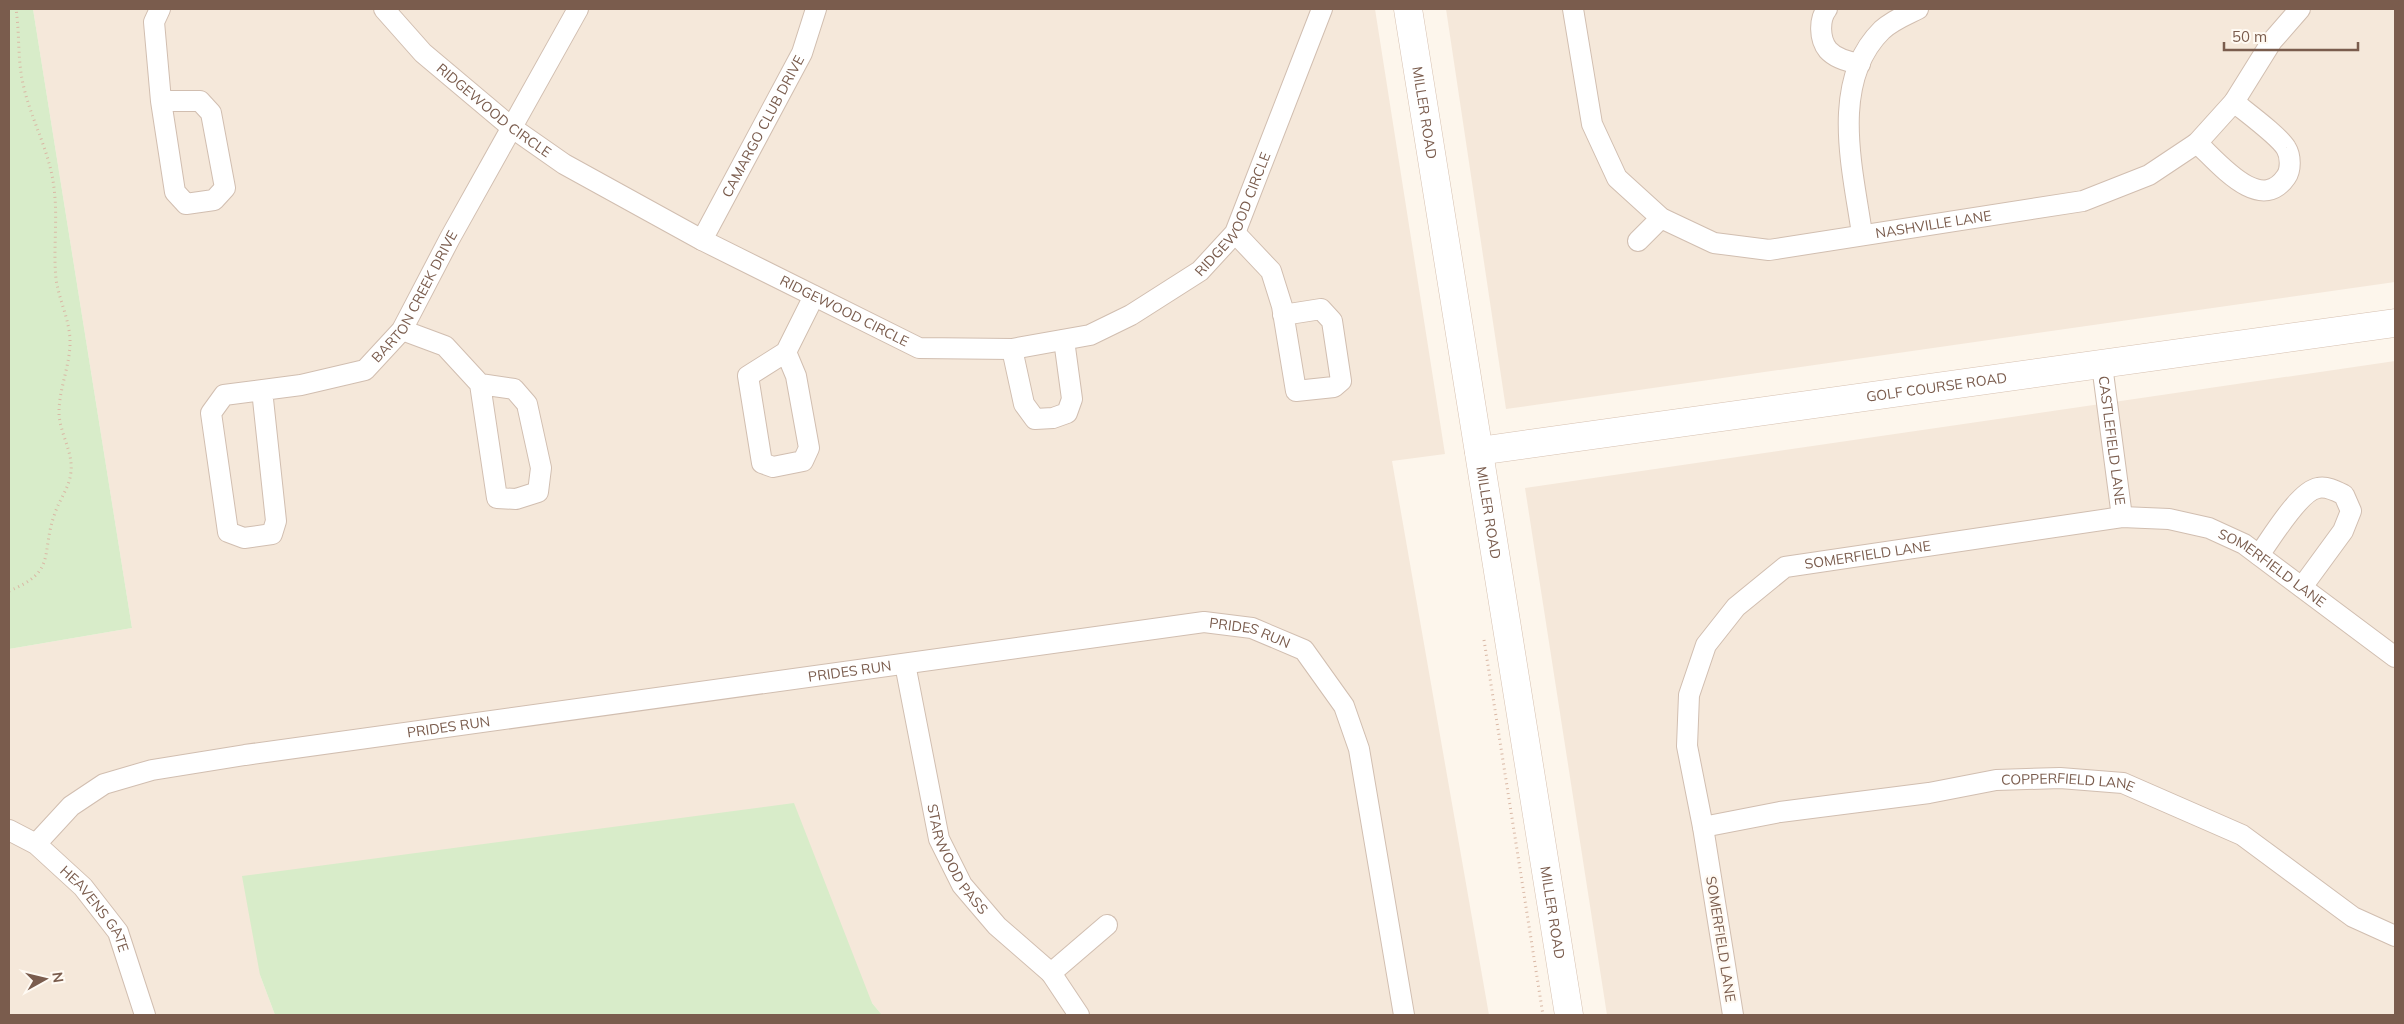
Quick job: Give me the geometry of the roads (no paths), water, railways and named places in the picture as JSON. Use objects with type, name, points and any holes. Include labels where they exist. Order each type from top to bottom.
[{"type":"street","points":[[160,9],[154,22],[161,101],[175,192],[186,204],[214,200],[225,188],[211,113],[200,101],[161,101]]},
{"type":"street","name":"RIDGEWOOD CIRCLE","points":[[384,9],[423,53],[511,127],[564,164],[702,240],[919,348],[1012,349],[1090,335],[1131,315],[1200,271],[1235,234],[1322,9]]},
{"type":"street","name":"BARTON CREEK DRIVE","points":[[262,390],[276,521],[272,534],[244,538],[228,532],[211,413],[224,395],[262,390],[302,385],[365,370],[402,330],[511,127],[578,9]]},
{"type":"street","name":"CAMARGO CLUB DRIVE","points":[[702,240],[802,53],[816,9]]},
{"type":"street","name":"MILLER ROAD","points":[[1408,9],[1569,1015]]},
{"type":"street","name":"NASHVILLE LANE","points":[[1573,9],[1592,124],[1617,178],[1661,218],[1714,243],[1770,250],[2084,200],[2149,175],[2197,142],[2234,102],[2272,41],[2300,9]]},
{"type":"street","points":[[1827,9],[1823,14],[1820,32],[1828,50],[1845,61],[1860,64]]},
{"type":"street","points":[[1862,234],[1852,159],[1849,107],[1860,64],[1889,16],[1918,9]]},
{"type":"street","points":[[2197,142],[2240,182],[2257,192],[2276,188],[2287,176],[2290,159],[2286,147],[2234,102]]},
{"type":"street","points":[[1638,241],[1661,218]]},
{"type":"street","points":[[1235,234],[1271,271],[1283,315]]},
{"type":"street","points":[[786,352],[796,376],[809,448],[803,461],[773,467],[762,463],[748,376],[786,352],[814,296]]},
{"type":"street","name":"GOLF COURSE ROAD","points":[[1479,451],[2395,323]]},
{"type":"street","points":[[402,330],[445,346],[480,384],[497,498],[516,500],[538,492],[541,468],[527,404],[514,389],[480,384]]},
{"type":"street","points":[[1012,349],[1024,404],[1034,419],[1053,418],[1067,413],[1072,399],[1064,340]]},
{"type":"street","name":"CASTLEFIELD LANE","points":[[2102,365],[2122,516]]},
{"type":"street","points":[[2259,556],[2304,494],[2318,488],[2333,489],[2344,495],[2352,511],[2342,531],[2302,587]]},
{"type":"street","name":"SOMERFIELD LANE","points":[[1733,1015],[1703,827],[1687,746],[1689,695],[1706,645],[1736,607],[1785,567],[2122,516],[2169,519],[2209,528],[2244,544],[2395,657]]},
{"type":"street","name":"PRIDES RUN","points":[[36,844],[71,806],[104,784],[152,770],[334,742],[1204,622],[1252,628],[1304,650],[1344,706],[1359,749],[1404,1015]]},
{"type":"street","name":"STARWOOD PASS","points":[[905,664],[939,839],[962,885],[997,926],[1051,973],[1079,1015]]},
{"type":"street","name":"COPPERFIELD LANE","points":[[1703,827],[1780,812],[1929,793],[1996,780],[2060,778],[2123,783],[2242,835],[2353,918],[2395,936]]},
{"type":"street","name":"HEAVENS GATE","points":[[9,830],[36,844],[83,887],[118,932],[145,1015]]},
{"type":"street","points":[[1051,973],[1107,925]]}]
